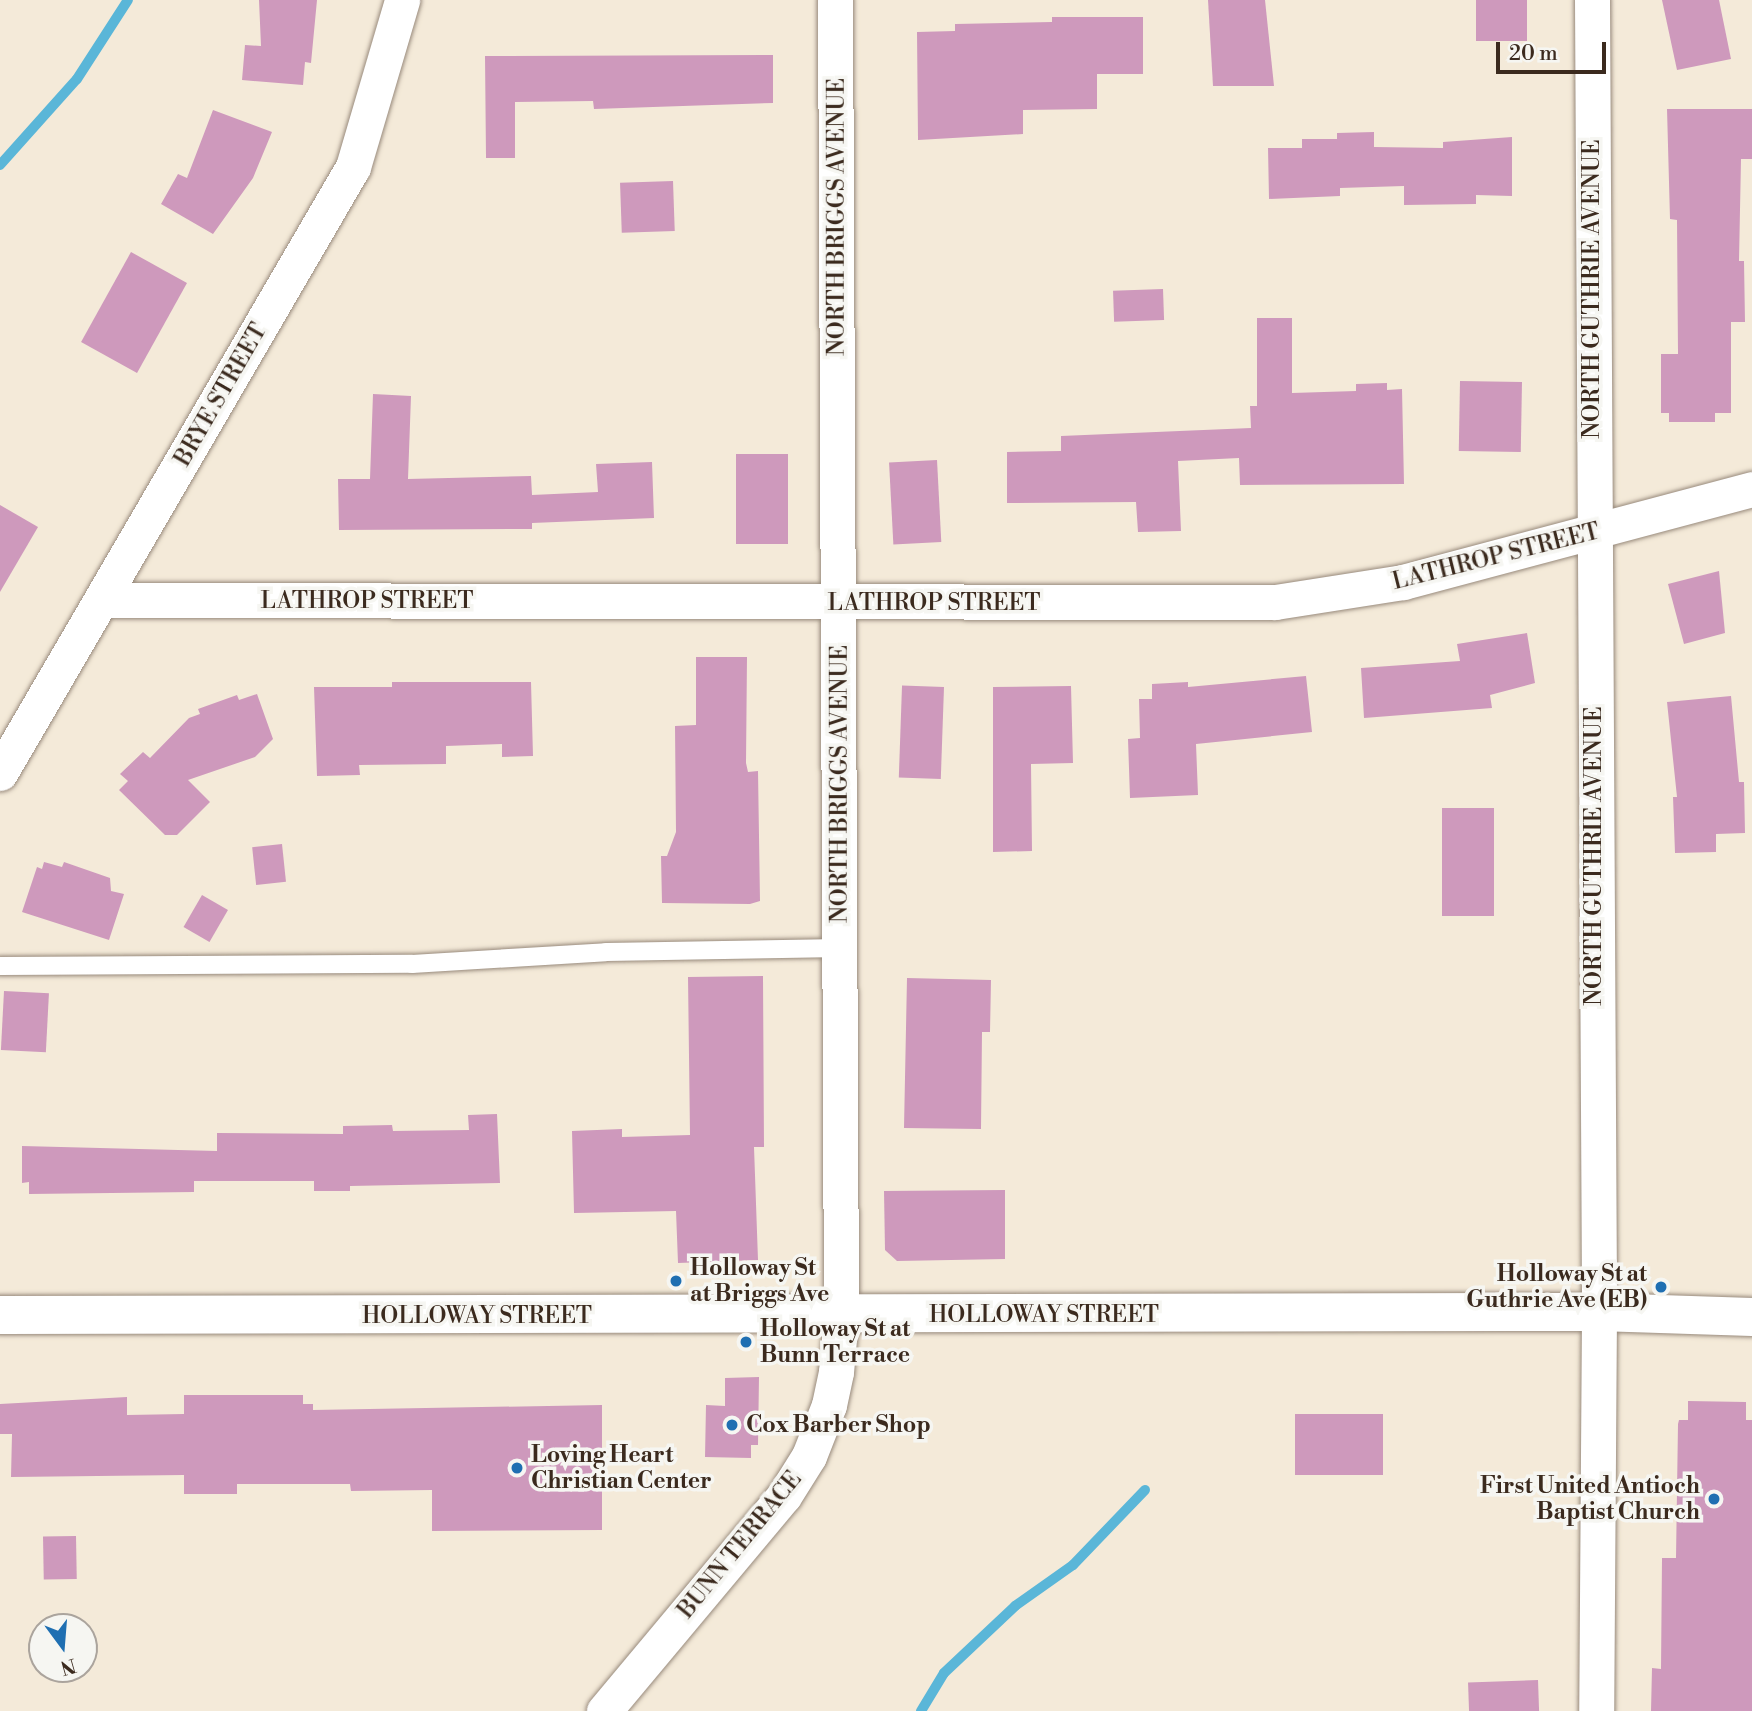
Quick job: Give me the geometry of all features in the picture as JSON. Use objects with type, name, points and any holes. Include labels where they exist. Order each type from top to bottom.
[{"type":"main road","name":"HOLLOWAY STREET","points":[[0,1315],[841,1317],[1599,1312],[1752,1317]]},
{"type":"street","name":"BRYE STREET","points":[[0,773],[353,167],[402,0]]},
{"type":"street","name":"NORTH BRIGGS AVENUE","points":[[835,0],[840,602],[841,1317]]},
{"type":"street","name":"NORTH GUTHRIE AVENUE","points":[[1592,0],[1592,532],[1599,1312],[1596,1711]]},
{"type":"street","name":"LATHROP STREET","points":[[103,600],[1275,602],[1403,582],[1752,489]]},
{"type":"street","name":"BUNN TERRACE","points":[[604,1711],[784,1496],[809,1456],[829,1405],[841,1317]]},
{"type":"lane","points":[[0,966],[412,964],[606,952],[841,948]]},
{"type":"building","points":[[259,0],[317,0],[311,63],[305,62],[303,85],[242,80],[245,45],[261,46]]},
{"type":"building","points":[[1208,0],[1265,0],[1274,86],[1213,86]]},
{"type":"building","points":[[1476,0],[1527,0],[1527,41],[1476,41]]},
{"type":"building","points":[[1662,0],[1719,0],[1731,59],[1677,70]]},
{"type":"building","points":[[1052,17],[1143,17],[1143,74],[1097,74],[1097,109],[1023,110],[1023,134],[918,140],[917,32],[955,31],[955,24],[1052,22]]},
{"type":"building","points":[[773,55],[773,103],[594,109],[593,101],[515,102],[515,158],[486,158],[485,56]]},
{"type":"building","points":[[1667,109],[1752,109],[1752,159],[1741,159],[1739,261],[1744,261],[1745,322],[1731,322],[1731,413],[1715,413],[1715,422],[1669,422],[1669,413],[1661,413],[1661,354],[1678,354],[1677,220],[1670,219]]},
{"type":"building","points":[[213,110],[272,132],[253,178],[213,234],[161,204],[178,174],[187,178]]},
{"type":"building","points":[[1374,132],[1374,147],[1443,148],[1443,142],[1512,137],[1512,196],[1476,195],[1476,204],[1404,205],[1404,186],[1340,188],[1340,196],[1269,199],[1268,148],[1302,148],[1302,139],[1337,139],[1337,133]]},
{"type":"building","points":[[673,181],[675,231],[622,233],[620,183]]},
{"type":"building","points":[[131,252],[187,283],[137,373],[81,342]]},
{"type":"building","points":[[1163,289],[1164,320],[1114,322],[1113,291]]},
{"type":"building","points":[[1257,318],[1292,318],[1292,393],[1356,391],[1356,384],[1387,383],[1387,390],[1402,389],[1404,484],[1240,485],[1239,458],[1178,461],[1181,531],[1138,532],[1136,502],[1007,503],[1007,452],[1061,451],[1061,436],[1251,428],[1250,406],[1257,406]]},
{"type":"building","points":[[1460,381],[1522,382],[1521,452],[1459,451]]},
{"type":"building","points":[[373,394],[411,396],[408,479],[531,476],[532,495],[598,492],[596,464],[652,462],[654,518],[532,523],[532,529],[339,530],[338,479],[370,479]]},
{"type":"building","points":[[736,454],[788,454],[788,544],[736,544]]},
{"type":"building","points":[[937,460],[941,542],[893,544],[889,463]]},
{"type":"building","points":[[0,505],[38,527],[0,592]]},
{"type":"building","points":[[1719,571],[1725,633],[1684,644],[1668,584]]},
{"type":"building","points":[[1527,633],[1535,683],[1490,695],[1492,708],[1364,718],[1361,668],[1460,661],[1457,644]]},
{"type":"building","points":[[696,657],[747,657],[746,763],[748,772],[758,771],[760,901],[750,904],[662,903],[661,856],[667,856],[676,832],[675,726],[696,725]]},
{"type":"building","points":[[1306,676],[1312,732],[1196,744],[1198,795],[1130,798],[1128,739],[1140,738],[1139,699],[1152,699],[1152,684],[1188,682],[1188,687]]},
{"type":"building","points":[[392,682],[531,682],[533,756],[502,757],[502,744],[446,746],[446,764],[359,765],[360,775],[317,776],[314,687],[392,687]]},
{"type":"building","points":[[902,686],[944,687],[941,779],[899,777]]},
{"type":"building","points":[[1071,686],[1073,763],[1031,764],[1032,851],[993,852],[993,687]]},
{"type":"building","points":[[257,694],[273,739],[255,757],[188,780],[210,802],[177,835],[165,835],[119,790],[128,781],[120,774],[143,752],[150,758],[189,718],[200,714],[198,709],[237,695],[239,700]]},
{"type":"building","points":[[1731,696],[1739,782],[1744,782],[1745,833],[1716,834],[1716,852],[1675,853],[1673,797],[1677,797],[1667,702]]},
{"type":"building","points":[[1442,808],[1494,808],[1494,916],[1442,916]]},
{"type":"building","points":[[282,844],[286,882],[256,885],[252,847]]},
{"type":"building","points":[[44,862],[62,867],[64,862],[110,878],[111,891],[124,894],[109,940],[22,912],[37,867],[42,869]]},
{"type":"building","points":[[202,895],[228,910],[209,942],[184,927]]},
{"type":"building","points":[[763,976],[764,1147],[754,1147],[758,1260],[678,1263],[676,1211],[574,1213],[572,1131],[622,1129],[622,1137],[690,1135],[688,977]]},
{"type":"building","points":[[907,978],[991,980],[990,1032],[982,1032],[981,1129],[904,1128]]},
{"type":"building","points":[[4,991],[49,993],[46,1052],[1,1050]]},
{"type":"building","points":[[497,1114],[500,1183],[350,1186],[350,1191],[314,1191],[314,1181],[194,1181],[194,1192],[29,1194],[29,1182],[22,1183],[22,1146],[217,1151],[217,1133],[343,1134],[343,1126],[392,1125],[393,1131],[469,1130],[468,1115]]},
{"type":"building","points":[[1005,1190],[1005,1259],[897,1261],[885,1250],[884,1191]]},
{"type":"building","name":"Cox Barber Shop","points":[[759,1377],[758,1445],[751,1445],[751,1458],[705,1457],[706,1405],[725,1406],[725,1378]]},
{"type":"building","points":[[184,1395],[303,1395],[303,1404],[313,1404],[313,1410],[602,1405],[602,1530],[432,1531],[432,1490],[351,1491],[350,1484],[237,1484],[237,1494],[184,1494],[184,1475],[11,1477],[12,1434],[0,1434],[0,1404],[127,1397],[127,1415],[184,1414]]},
{"type":"building","name":"First United Antioch Baptist Church","points":[[1688,1401],[1746,1402],[1746,1420],[1752,1420],[1752,1711],[1651,1711],[1652,1668],[1661,1669],[1662,1558],[1676,1558],[1678,1424],[1679,1420],[1688,1420]]},
{"type":"building","points":[[1295,1414],[1383,1414],[1383,1475],[1295,1475]]},
{"type":"building","points":[[76,1536],[77,1579],[44,1580],[43,1537]]},
{"type":"building","points":[[1538,1680],[1539,1711],[1469,1711],[1468,1682]]},
{"type":"waterway","points":[[0,165],[77,79],[128,0]]},
{"type":"waterway","points":[[921,1711],[944,1673],[1015,1606],[1073,1565],[1145,1490]]},
{"type":"place","name":"Holloway St at Briggs Ave","points":[[676,1281]]},
{"type":"place","name":"Holloway St at Guthrie Ave (EB)","points":[[1661,1287]]},
{"type":"place","name":"Holloway St at Bunn Terrace","points":[[746,1342]]},
{"type":"place","name":"Cox Barber Shop","points":[[732,1425]]},
{"type":"place","name":"Loving Heart Christian Center","points":[[517,1468]]},
{"type":"place","name":"First United Antioch Baptist Church","points":[[1714,1499]]}]
